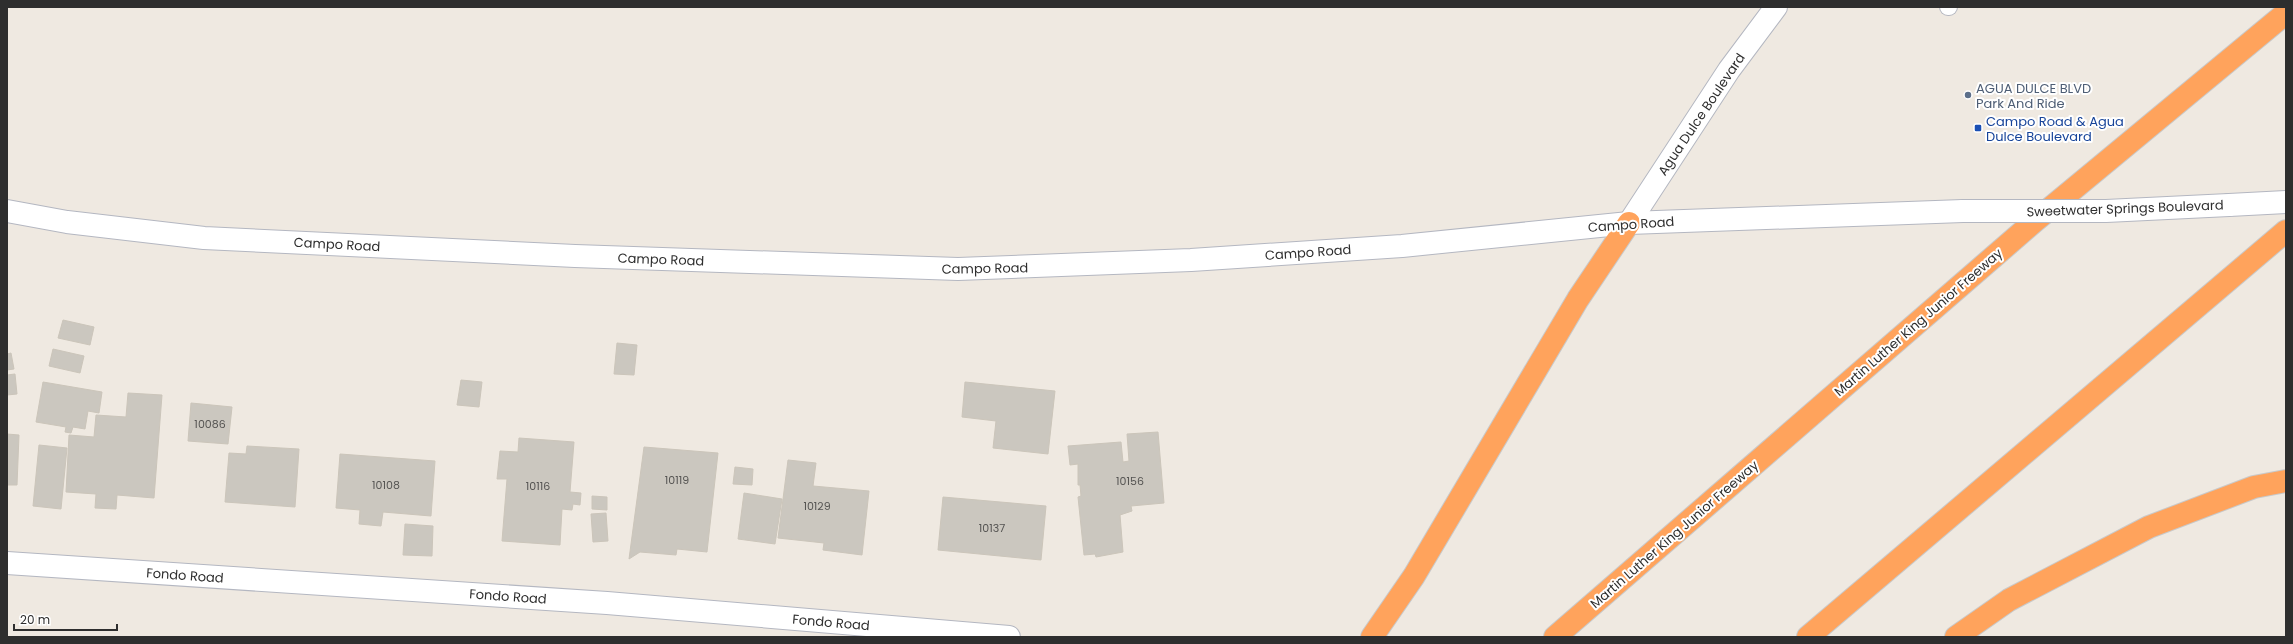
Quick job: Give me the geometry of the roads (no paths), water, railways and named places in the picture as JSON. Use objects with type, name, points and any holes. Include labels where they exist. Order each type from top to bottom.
[{"type":"highway","name":"Martin Luther King Junior Freeway","points":[[1555,637],[2036,220],[2286,13]]},
{"type":"highway","points":[[1372,637],[1414,576],[1578,299],[1629,223]]},
{"type":"highway","points":[[1808,637],[2286,231]]},
{"type":"highway","points":[[1956,637],[2009,600],[2149,527],[2254,487],[2286,481]]},
{"type":"main road","name":"Agua Dulce Boulevard","points":[[1629,223],[1729,70],[1776,7]]},
{"type":"main road","name":"Sweetwater Springs Boulevard","points":[[1963,211],[2106,211],[2286,202]]},
{"type":"main road","name":"Campo Road","points":[[7,211],[67,222],[204,238],[575,256],[958,269],[1191,260],[1402,246],[1629,223],[1963,211]]},
{"type":"main road","name":"Fondo Road","points":[[7,563],[607,603],[1009,637]]},
{"type":"place","name":"AGUA DULCE BLVD Park And Ride","points":[[1968,95]]},
{"type":"place","name":"Campo Road & Agua Dulce Boulevard","points":[[1978,128]]}]
